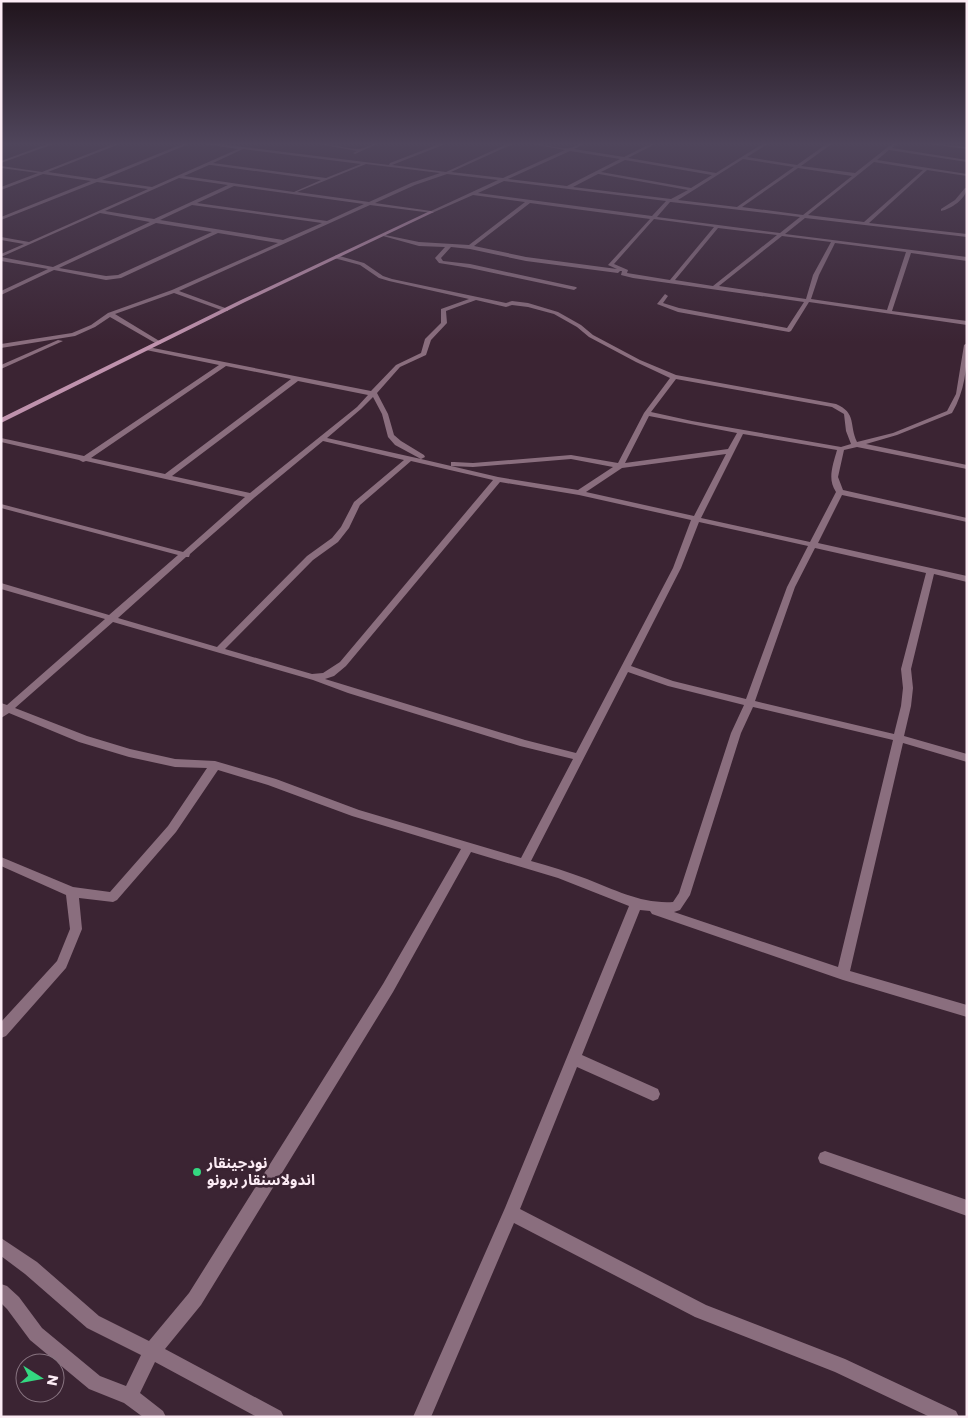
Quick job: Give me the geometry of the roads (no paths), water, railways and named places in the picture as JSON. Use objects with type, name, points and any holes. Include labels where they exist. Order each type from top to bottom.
[{"type":"street","points":[[1,219],[25,209]]},
{"type":"street","points":[[1,257],[28,243],[106,209]]},
{"type":"street","points":[[1,293],[180,209]]},
{"type":"street","points":[[230,209],[325,222]]},
{"type":"street","points":[[1,367],[93,326],[110,314],[174,291],[357,209]]},
{"type":"street","points":[[413,209],[432,212]]},
{"type":"street","points":[[1,421],[226,310],[439,209]]},
{"type":"street","points":[[470,247],[519,209]]},
{"type":"street","points":[[584,209],[967,259]]},
{"type":"street","points":[[626,271],[611,265],[662,209]]},
{"type":"street","points":[[762,209],[967,236]]},
{"type":"street","points":[[715,287],[812,209]]},
{"type":"street","points":[[866,223],[881,209]]},
{"type":"street","points":[[99,212],[284,242]]},
{"type":"street","points":[[671,282],[717,226]]},
{"type":"street","points":[[1,257],[106,278],[119,276],[216,232]]},
{"type":"street","points":[[385,236],[419,244],[470,247],[526,259],[579,264],[592,269],[626,271]]},
{"type":"street","points":[[1,238],[28,243]]},
{"type":"street","points":[[666,296],[660,304],[678,310],[789,330],[808,300],[816,275],[834,241]]},
{"type":"street","points":[[450,246],[438,258],[441,262],[470,266],[574,288]]},
{"type":"street","points":[[889,312],[909,251]]},
{"type":"street","points":[[336,257],[362,264],[381,277],[391,280],[474,299],[535,306],[556,313],[579,326],[590,336],[674,377],[834,405],[845,410],[848,415],[850,422],[848,430],[854,444]]},
{"type":"street","points":[[626,271],[623,274],[967,323]]},
{"type":"street","points":[[174,291],[226,310]]},
{"type":"street","points":[[474,299],[443,310],[444,322],[428,339],[424,354],[398,366],[374,394],[323,439],[250,496],[186,555],[4,710],[83,739],[129,753],[175,763],[215,765],[272,782],[356,813],[561,874],[636,904],[843,974],[967,1011]]},
{"type":"street","points":[[110,314],[159,344]]},
{"type":"street","points":[[1,346],[74,335]]},
{"type":"street","points":[[647,412],[842,449],[854,444],[895,434],[950,412],[959,394],[967,345]]},
{"type":"street","points":[[148,349],[374,394]]},
{"type":"street","points":[[83,460],[225,364]]},
{"type":"street","points":[[579,493],[620,466],[647,412],[674,377]]},
{"type":"street","points":[[166,478],[297,378]]},
{"type":"street","points":[[374,394],[395,439],[428,462],[473,465],[571,457],[620,466],[731,451]]},
{"type":"street","points":[[959,394],[967,399]]},
{"type":"street","points":[[524,863],[677,568],[696,519],[741,431]]},
{"type":"street","points":[[323,439],[498,479],[579,493],[967,579]]},
{"type":"street","points":[[1,440],[83,460],[250,496]]},
{"type":"street","points":[[854,444],[967,467]]},
{"type":"street","points":[[840,492],[834,480],[842,449]]},
{"type":"street","points":[[219,650],[310,558],[335,540],[345,528],[357,504],[411,458]]},
{"type":"street","points":[[316,678],[334,672],[343,664],[498,479]]},
{"type":"street","points":[[840,492],[967,520]]},
{"type":"street","points":[[636,904],[676,908],[684,895],[736,733],[749,704],[791,587],[840,492]]},
{"type":"street","points":[[1,506],[186,555]]},
{"type":"street","points":[[843,974],[898,738],[908,688],[906,669],[930,571]]},
{"type":"street","points":[[1,586],[316,678],[351,691],[524,743],[579,756]]},
{"type":"street","points":[[626,668],[671,684],[898,738],[967,758]]},
{"type":"street","points":[[1,860],[72,892],[113,897],[172,829],[215,765]]},
{"type":"street","points":[[130,1396],[152,1351],[195,1299],[388,988],[468,847]]},
{"type":"street","points":[[1,1032],[62,964],[76,929],[72,892]]},
{"type":"street","points":[[422,1417],[511,1213],[636,904]]},
{"type":"street","points":[[574,1058],[653,1094]]},
{"type":"street","points":[[825,1158],[967,1208]]},
{"type":"street","points":[[511,1213],[701,1311],[839,1365],[950,1417]]},
{"type":"street","points":[[1,1246],[93,1322],[152,1351],[275,1417]]},
{"type":"street","points":[[1,1292],[13,1303],[36,1334],[95,1383],[130,1396],[157,1417]]},
{"type":"place","name":"نودجينقار اندولاسنقار برونو","points":[[197,1172]]}]
